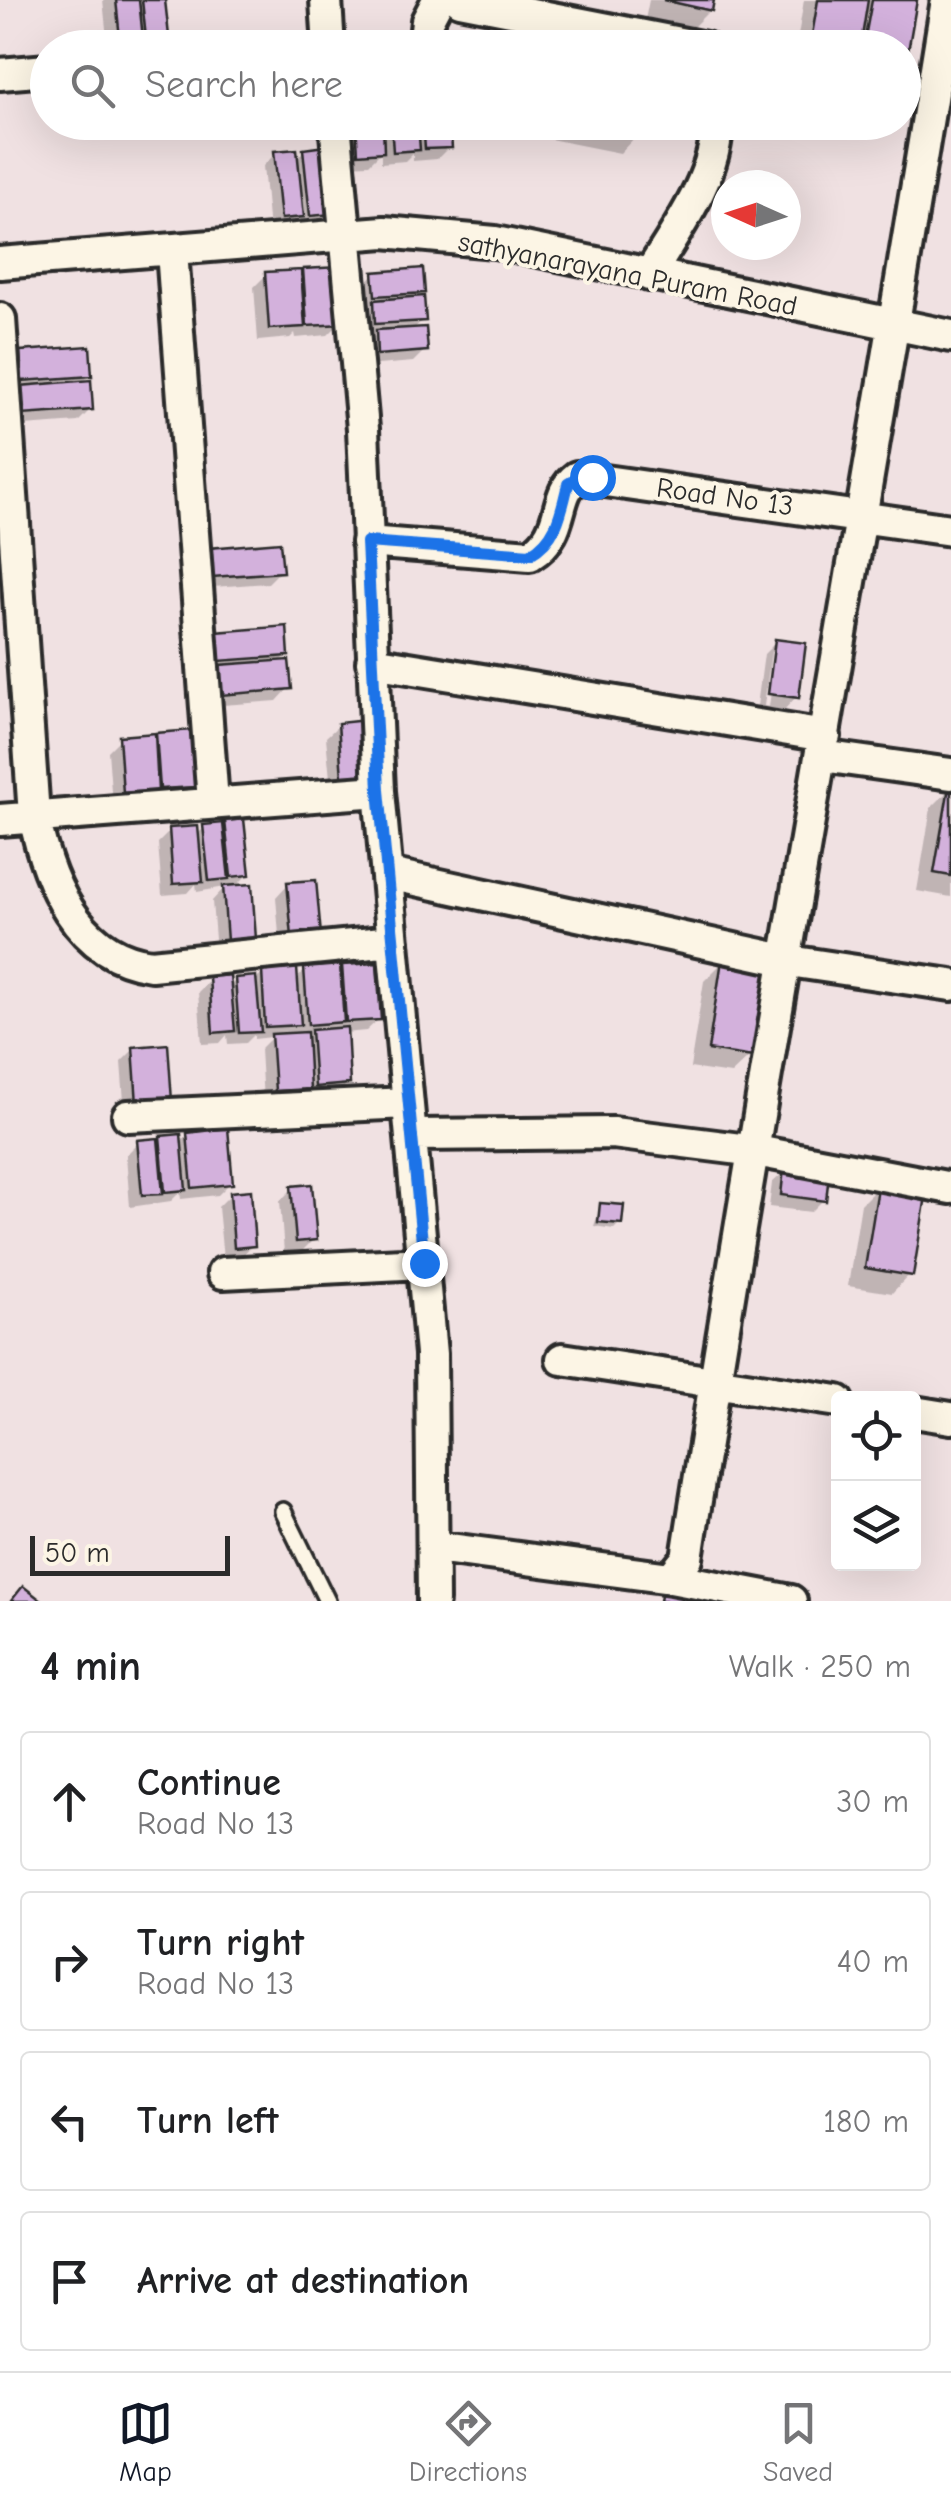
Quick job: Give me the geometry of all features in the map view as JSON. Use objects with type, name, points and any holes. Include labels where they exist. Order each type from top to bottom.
[{"type":"street","points":[[326,0],[328,30]]},
{"type":"street","points":[[427,30],[438,0]]},
{"type":"street","points":[[460,0],[613,30]]},
{"type":"street","points":[[671,1578],[687,1558],[714,1382],[789,961],[858,515],[896,327],[946,0]]},
{"type":"street","points":[[0,74],[30,72]]},
{"type":"street","points":[[337,140],[363,428],[379,790],[431,1354],[433,1601]]},
{"type":"street","points":[[649,275],[688,209],[717,140]]},
{"type":"street","name":"sathyanarayana Puram Road","points":[[0,263],[384,232],[495,242],[951,336]]},
{"type":"street","points":[[172,251],[213,802]]},
{"type":"street","points":[[0,319],[34,816],[44,864],[65,908],[104,950],[126,962],[150,965],[393,941]]},
{"type":"street","name":"Road No 13","points":[[367,542],[530,554],[546,546],[555,531],[568,484],[578,478],[951,530]]},
{"type":"street","points":[[372,662],[823,746],[951,774]]},
{"type":"street","points":[[0,820],[379,790]]},
{"type":"street","points":[[388,874],[789,961],[951,985]]},
{"type":"street","points":[[128,1116],[407,1103]]},
{"type":"street","points":[[413,1135],[612,1133],[756,1152],[951,1188]]},
{"type":"street","points":[[223,1272],[424,1263]]},
{"type":"street","points":[[562,1359],[831,1399]]},
{"type":"street","points":[[921,1413],[951,1418]]},
{"type":"street","points":[[435,1547],[671,1578],[791,1601]]},
{"type":"lane","points":[[283,1510],[327,1601]]},
{"type":"building","points":[[116,0],[139,0],[142,30],[119,30]]},
{"type":"building","points":[[142,0],[165,0],[168,30],[145,30]]},
{"type":"building","points":[[663,0],[714,0],[712,11]]},
{"type":"building","points":[[818,0],[868,0],[863,30],[813,30]]},
{"type":"building","points":[[872,0],[917,0],[912,30],[866,30]]},
{"type":"building","points":[[357,140],[384,140],[384,152],[358,154]]},
{"type":"building","points":[[392,140],[419,140],[420,150],[393,152]]},
{"type":"building","points":[[424,140],[451,140],[452,148],[425,149]]},
{"type":"building","points":[[325,146],[333,214],[310,216],[303,149]]},
{"type":"building","points":[[297,149],[304,217],[281,219],[274,151]]},
{"type":"building","points":[[339,267],[343,324],[307,326],[303,269]]},
{"type":"building","points":[[423,268],[425,293],[375,296],[373,272]]},
{"type":"building","points":[[301,270],[305,327],[269,329],[265,272]]},
{"type":"building","points":[[424,296],[426,321],[375,324],[374,300]]},
{"type":"building","points":[[426,327],[428,351],[377,355],[376,330]]},
{"type":"building","points":[[90,346],[92,376],[22,381],[20,351]]},
{"type":"building","points":[[91,380],[93,410],[22,415],[20,386]]},
{"type":"building","points":[[280,542],[283,572],[212,577],[209,548]]},
{"type":"building","points":[[287,626],[289,656],[219,661],[216,632]]},
{"type":"building","points":[[775,639],[806,643],[799,698],[768,694]]},
{"type":"building","points":[[289,660],[292,689],[221,695],[219,665]]},
{"type":"building","points":[[367,720],[371,775],[342,778],[338,723]]},
{"type":"building","points":[[192,730],[196,787],[160,789],[156,733]]},
{"type":"building","points":[[155,733],[158,791],[123,793],[119,736]]},
{"type":"building","points":[[951,787],[951,876],[934,873]]},
{"type":"building","points":[[244,819],[250,875],[231,877],[225,821]]},
{"type":"building","points":[[223,823],[229,879],[209,881],[203,825]]},
{"type":"building","points":[[198,826],[203,882],[173,884],[169,828]]},
{"type":"building","points":[[316,880],[321,935],[292,937],[287,882]]},
{"type":"building","points":[[252,884],[256,939],[227,941],[223,886]]},
{"type":"building","points":[[722,960],[767,967],[753,1057],[708,1050]]},
{"type":"building","points":[[377,963],[381,1020],[346,1022],[342,965]]},
{"type":"building","points":[[340,965],[344,1022],[308,1025],[304,968]]},
{"type":"building","points":[[297,968],[301,1025],[265,1027],[262,971]]},
{"type":"building","points":[[230,975],[235,1031],[213,1033],[209,977]]},
{"type":"building","points":[[256,976],[261,1032],[239,1033],[235,978]]},
{"type":"building","points":[[347,1027],[350,1084],[315,1087],[311,1030]]},
{"type":"building","points":[[307,1032],[310,1089],[275,1091],[271,1034]]},
{"type":"building","points":[[168,1044],[172,1101],[137,1104],[133,1047]]},
{"type":"building","points":[[228,1128],[233,1184],[192,1188],[187,1133]]},
{"type":"building","points":[[181,1134],[186,1190],[165,1192],[160,1136]]},
{"type":"building","points":[[158,1138],[163,1194],[142,1195],[137,1140]]},
{"type":"building","points":[[784,1168],[829,1174],[826,1201],[781,1195]]},
{"type":"building","points":[[879,1182],[927,1190],[913,1276],[865,1268]]},
{"type":"building","points":[[312,1184],[317,1240],[296,1242],[291,1186]]},
{"type":"building","points":[[251,1190],[255,1246],[234,1248],[230,1192]]},
{"type":"building","points":[[600,1203],[624,1205],[622,1224],[598,1222]]},
{"type":"building","points":[[23,1586],[42,1601],[11,1601]]},
{"type":"building","points":[[662,1587],[707,1593],[706,1601],[660,1601]]},
{"type":"route","points":[[424,1263],[379,790],[367,542],[511,556],[530,554],[546,546],[555,531],[568,484],[592,477]]}]
